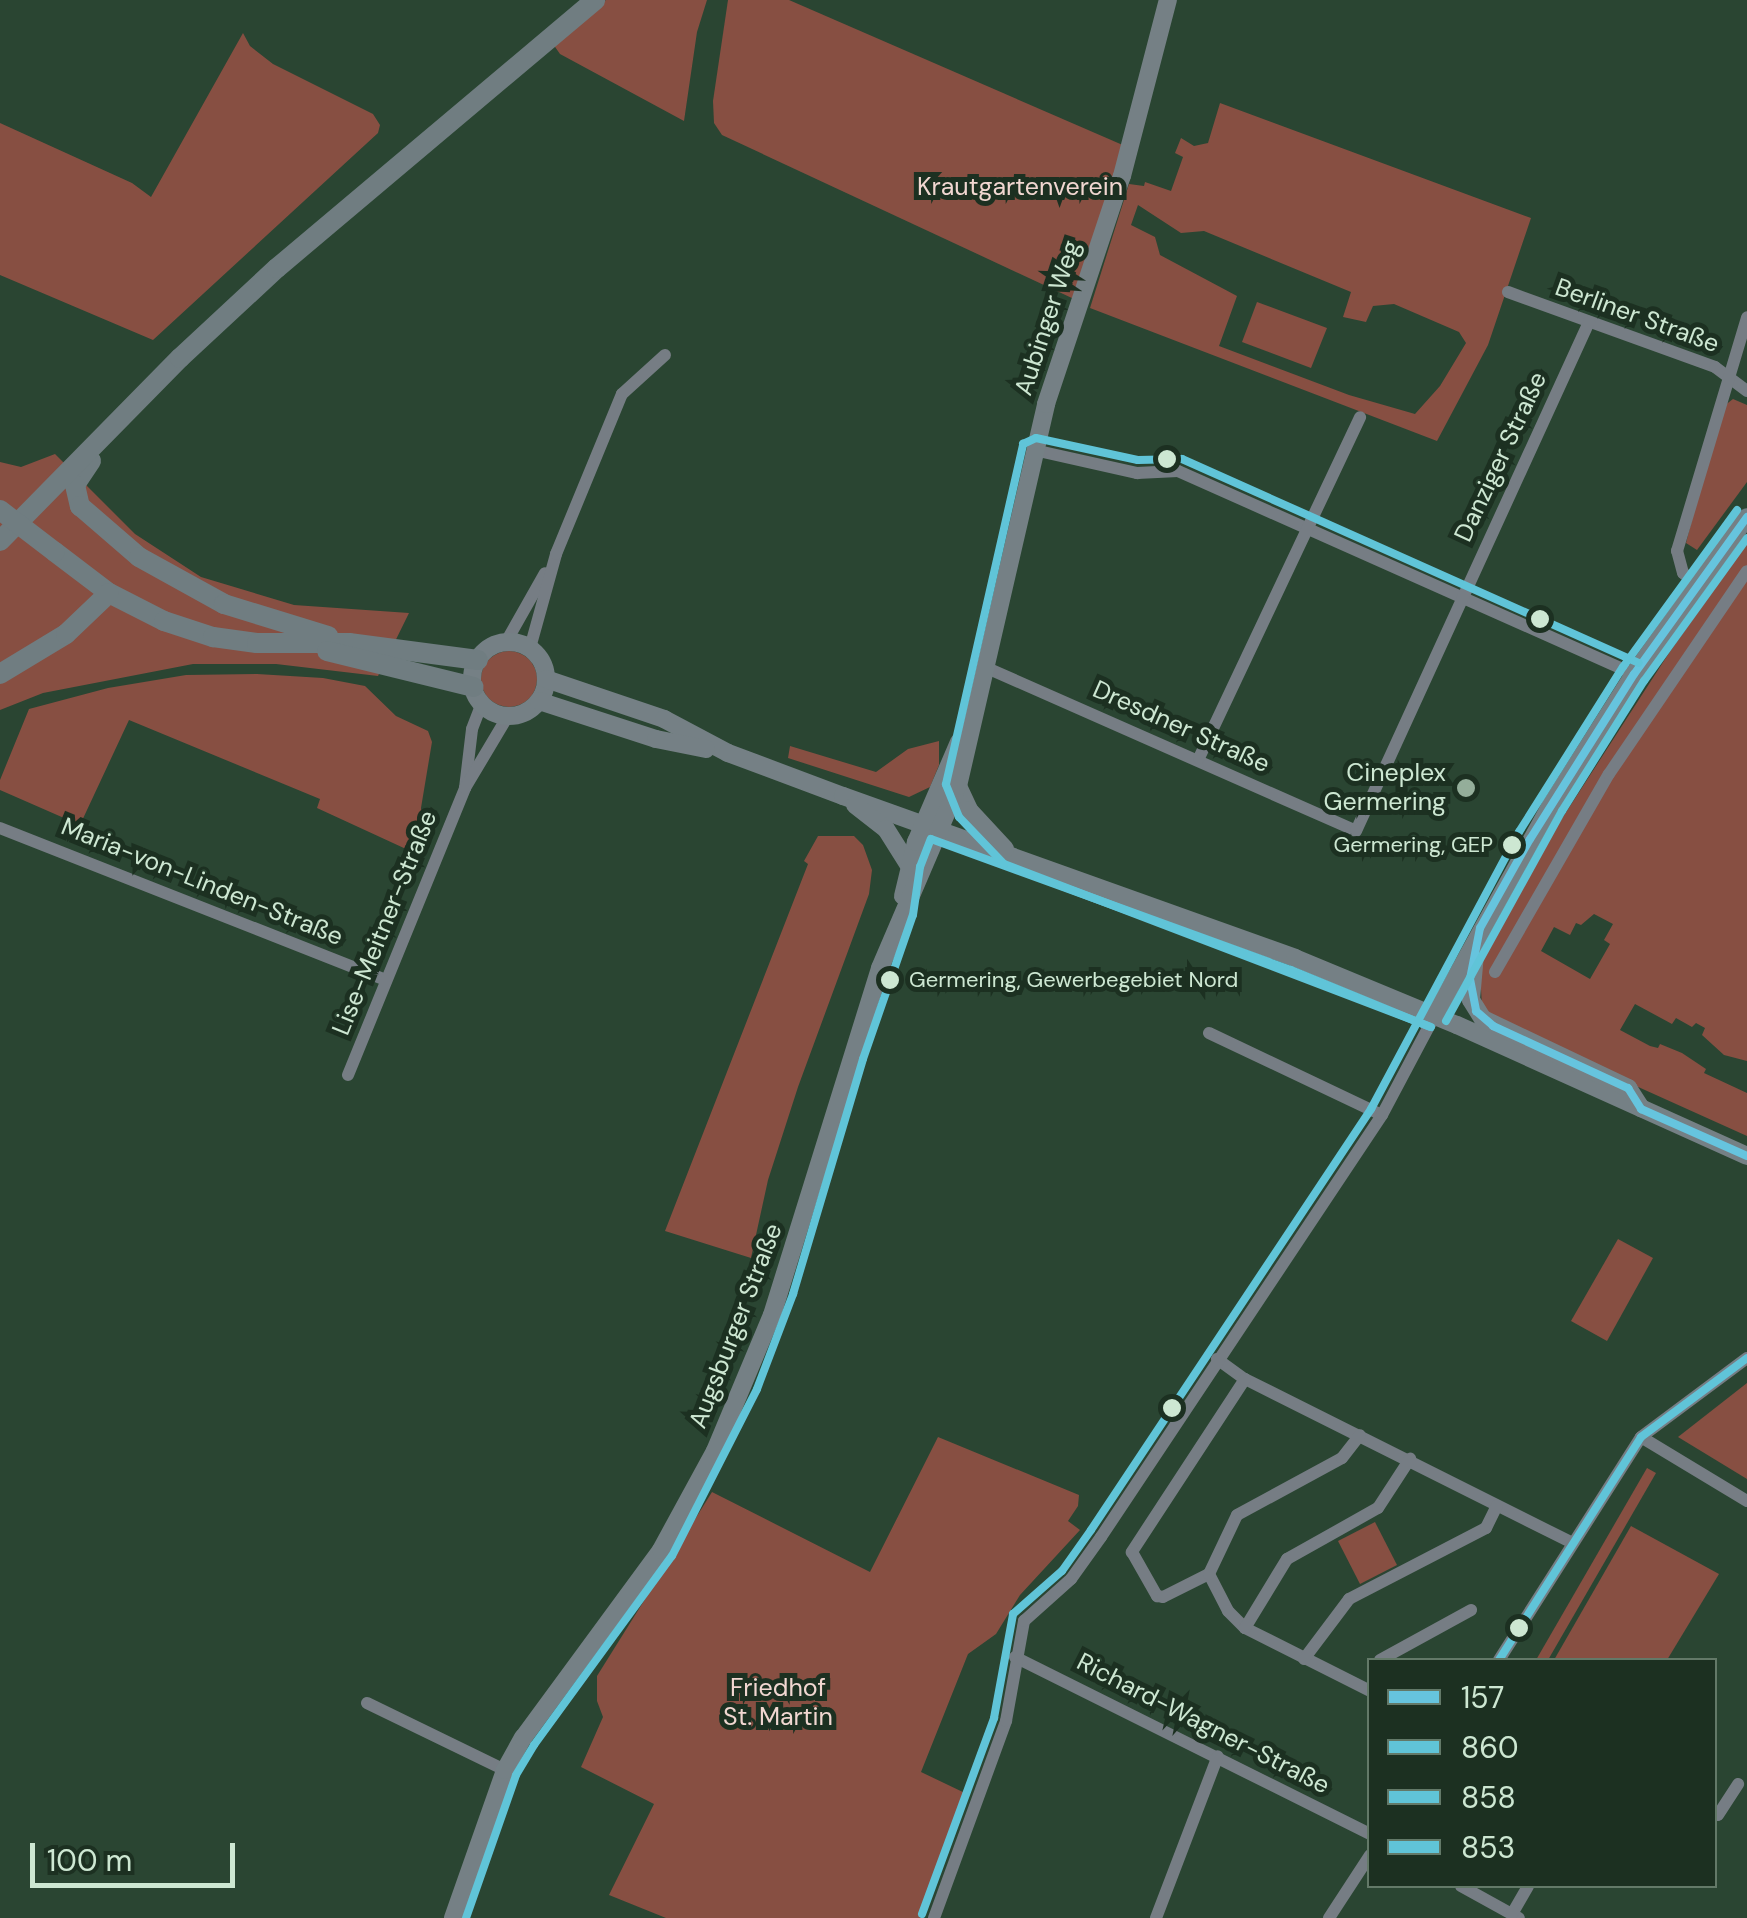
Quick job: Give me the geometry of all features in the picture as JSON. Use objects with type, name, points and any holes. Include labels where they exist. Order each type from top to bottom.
[{"type":"main road","points":[[0,541],[98,440],[290,256],[595,0]]},
{"type":"main road","points":[[98,440],[95,456],[75,485],[80,506],[103,529],[192,590],[255,615],[349,642],[478,660]]},
{"type":"main road","points":[[0,510],[109,593],[164,621],[213,637],[300,644],[349,642]]},
{"type":"main road","points":[[0,674],[66,634],[109,593]]},
{"type":"main road","points":[[300,644],[478,695]]},
{"type":"street","name":"Aubinger Weg","points":[[933,826],[987,668],[1034,450],[1122,176],[1168,0]]},
{"type":"street","name":"Berliner Straße","points":[[1508,292],[1715,367],[1747,391]]},
{"type":"street","points":[[1698,585],[1683,573],[1677,551],[1747,317]]},
{"type":"street","name":"Danziger Straße","points":[[1356,831],[1460,597],[1590,322]]},
{"type":"street","points":[[530,648],[556,554],[622,394],[665,355]]},
{"type":"street","points":[[1199,758],[1360,418]]},
{"type":"street","points":[[1034,450],[1137,473],[1172,469],[1634,674]]},
{"type":"street","points":[[934,1918],[1006,1720],[1024,1621],[1071,1579],[1382,1114],[1540,822],[1634,674],[1747,517]]},
{"type":"street","points":[[506,642],[556,554]]},
{"type":"street","points":[[1495,972],[1560,857],[1666,686],[1747,572]]},
{"type":"street","points":[[506,642],[530,648],[542,660],[546,679],[538,702],[521,714],[508,716],[478,695],[478,660],[494,645],[506,642]]},
{"type":"street","name":"Dresdner Straße","points":[[987,668],[1199,758],[1356,831]]},
{"type":"street","points":[[546,679],[664,720],[728,753],[843,796],[1294,958],[1435,1016],[1747,1156]]},
{"type":"street","name":"Lise-Meitner-Straße","points":[[465,788],[478,695]]},
{"type":"street","points":[[538,702],[656,739],[728,753]]},
{"type":"street","name":"Aubinger Weg","points":[[933,826],[958,786],[973,712]]},
{"type":"street","name":"Lise-Meitner-Straße","points":[[348,1075],[465,788],[508,716]]},
{"type":"street","points":[[958,786],[968,810],[1009,853]]},
{"type":"street","points":[[843,796],[886,829],[908,864]]},
{"type":"street","name":"Augsburger Straße","points":[[901,911],[908,864],[933,826]]},
{"type":"street","name":"Augsburger Straße","points":[[453,1918],[505,1770],[523,1738],[661,1550],[716,1452],[772,1315],[851,1056],[933,826]]},
{"type":"street","name":"Maria-von-Linden-Straße","points":[[0,828],[386,980]]},
{"type":"street","points":[[1480,928],[1470,979],[1476,1011],[1493,1026],[1628,1088],[1641,1109]]},
{"type":"street","points":[[1209,1034],[1382,1114]]},
{"type":"street","points":[[1500,1658],[1641,1438],[1747,1358]]},
{"type":"street","points":[[1217,1359],[1245,1379],[1571,1542]]},
{"type":"street","points":[[1245,1379],[1132,1548],[1156,1596],[1163,1598],[1209,1574],[1237,1514],[1346,1455],[1360,1436]]},
{"type":"street","points":[[1641,1438],[1747,1500]]},
{"type":"street","points":[[1246,1628],[1288,1559],[1378,1508],[1410,1459]]},
{"type":"street","points":[[1304,1659],[1349,1598],[1486,1528],[1496,1505]]},
{"type":"street","points":[[1209,1574],[1228,1611],[1246,1628],[1304,1659],[1367,1685]]},
{"type":"street","points":[[1384,1658],[1471,1610]]},
{"type":"street","name":"Richard-Wagner-Straße","points":[[1015,1657],[1367,1832]]},
{"type":"street","points":[[367,1702],[505,1770]]},
{"type":"street","points":[[1156,1918],[1218,1756]]},
{"type":"street","points":[[1717,1814],[1738,1784]]},
{"type":"street","points":[[1329,1918],[1367,1860]]},
{"type":"street","points":[[1465,1888],[1515,1916],[1527,1888]]},
{"type":"green space","points":[[606,0],[707,0],[697,32],[684,121],[560,54],[553,44]]},
{"type":"green space","name":"Krautgartenverein","points":[[728,0],[789,0],[1125,146],[1074,299],[722,135],[714,123],[713,101]]},
{"type":"green space","points":[[243,33],[250,46],[273,64],[373,114],[380,125],[378,133],[153,340],[0,275],[0,123],[132,183],[151,197]]},
{"type":"green space","points":[[1220,103],[1531,218],[1488,345],[1437,441],[1090,308],[1129,184],[1144,186],[1145,182],[1171,191],[1183,157],[1175,153],[1181,138],[1194,146],[1208,143]],"holes":[[[1138,205],[1181,233],[1204,231],[1351,292],[1343,317],[1366,322],[1373,306],[1394,304],[1459,332],[1466,343],[1440,386],[1415,414],[1349,395],[1219,346],[1237,296],[1160,255],[1155,237],[1131,225]]]},
{"type":"green space","points":[[1257,302],[1327,328],[1311,368],[1242,342]]},
{"type":"green space","points":[[1733,399],[1747,405],[1747,482],[1697,550],[1686,543],[1720,409]]},
{"type":"green space","points":[[55,454],[135,534],[201,577],[294,605],[409,613],[378,676],[276,664],[193,664],[43,693],[0,710],[0,462],[21,467]]},
{"type":"green space","points":[[1747,543],[1747,1061],[1724,1055],[1702,1035],[1705,1028],[1696,1023],[1692,1027],[1676,1018],[1672,1024],[1635,1004],[1620,1030],[1650,1046],[1658,1048],[1660,1044],[1682,1053],[1706,1069],[1704,1073],[1747,1093],[1747,1136],[1496,1023],[1482,1008],[1480,970],[1490,943],[1552,834],[1669,653]],"holes":[[[1594,914],[1613,924],[1604,940],[1610,944],[1590,979],[1541,951],[1554,927],[1570,935],[1576,923],[1581,925]]]},
{"type":"green space","points":[[509,651],[529,659],[537,679],[529,699],[509,707],[489,699],[481,679],[489,659]]},
{"type":"green space","points":[[186,675],[323,678],[365,686],[396,716],[428,731],[432,742],[421,808],[424,832],[411,864],[400,863],[406,849],[317,808],[320,799],[129,720],[80,825],[0,790],[0,780],[29,709],[108,688]]},
{"type":"green space","points":[[939,741],[939,765],[930,787],[909,797],[788,758],[790,746],[876,772],[908,749]]},
{"type":"green space","points":[[818,836],[854,836],[863,845],[872,870],[869,894],[798,1087],[768,1180],[751,1258],[665,1231],[808,864],[804,861]]},
{"type":"green space","points":[[1618,1239],[1653,1258],[1607,1341],[1571,1321]]},
{"type":"green space","points":[[1747,1383],[1747,1479],[1678,1437]]},
{"type":"green space","name":"Friedhof St. Martin","points":[[938,1437],[1079,1495],[1078,1506],[1068,1521],[1080,1530],[1020,1595],[996,1634],[968,1654],[921,1772],[967,1794],[921,1918],[666,1918],[609,1895],[654,1804],[581,1767],[603,1717],[597,1701],[597,1676],[712,1492],[870,1572]]},
{"type":"green space","points":[[1647,1468],[1656,1473],[1549,1658],[1537,1658]]},
{"type":"green space","points":[[1375,1522],[1397,1565],[1360,1584],[1338,1541]]},
{"type":"green space","points":[[1631,1526],[1719,1574],[1668,1658],[1555,1658]]},
{"type":"transit line","name":"858","points":[[1431,1027],[1004,864],[959,817],[946,784],[1023,444],[1036,438],[1138,460],[1182,459],[1639,663]]},
{"type":"transit line","name":"858","points":[[922,1914],[994,1718],[1013,1614],[1062,1571],[1371,1109],[1519,832],[1623,667],[1737,510]]},
{"type":"transit line","name":"157","points":[[1747,517],[1634,674],[1530,839],[1480,928],[1470,979],[1476,1011],[1493,1026],[1628,1088],[1641,1109],[1747,1156]]},
{"type":"transit line","name":"860","points":[[1446,1021],[1562,811],[1644,681],[1747,538]]},
{"type":"transit line","name":"860","points":[[466,1918],[516,1775],[672,1556],[757,1389],[793,1294],[863,1059],[913,915],[920,867],[931,839],[1291,970],[1430,1027]]},
{"type":"transit line","name":"853","points":[[1500,1658],[1641,1437],[1747,1358]]},
{"type":"place","name":"Cineplex Germering","points":[[1466,788]]},
{"type":"place","name":"Germering, GEP","points":[[1512,845]]},
{"type":"place","name":"Germering, Gewerbegebiet Nord","points":[[890,980]]}]
